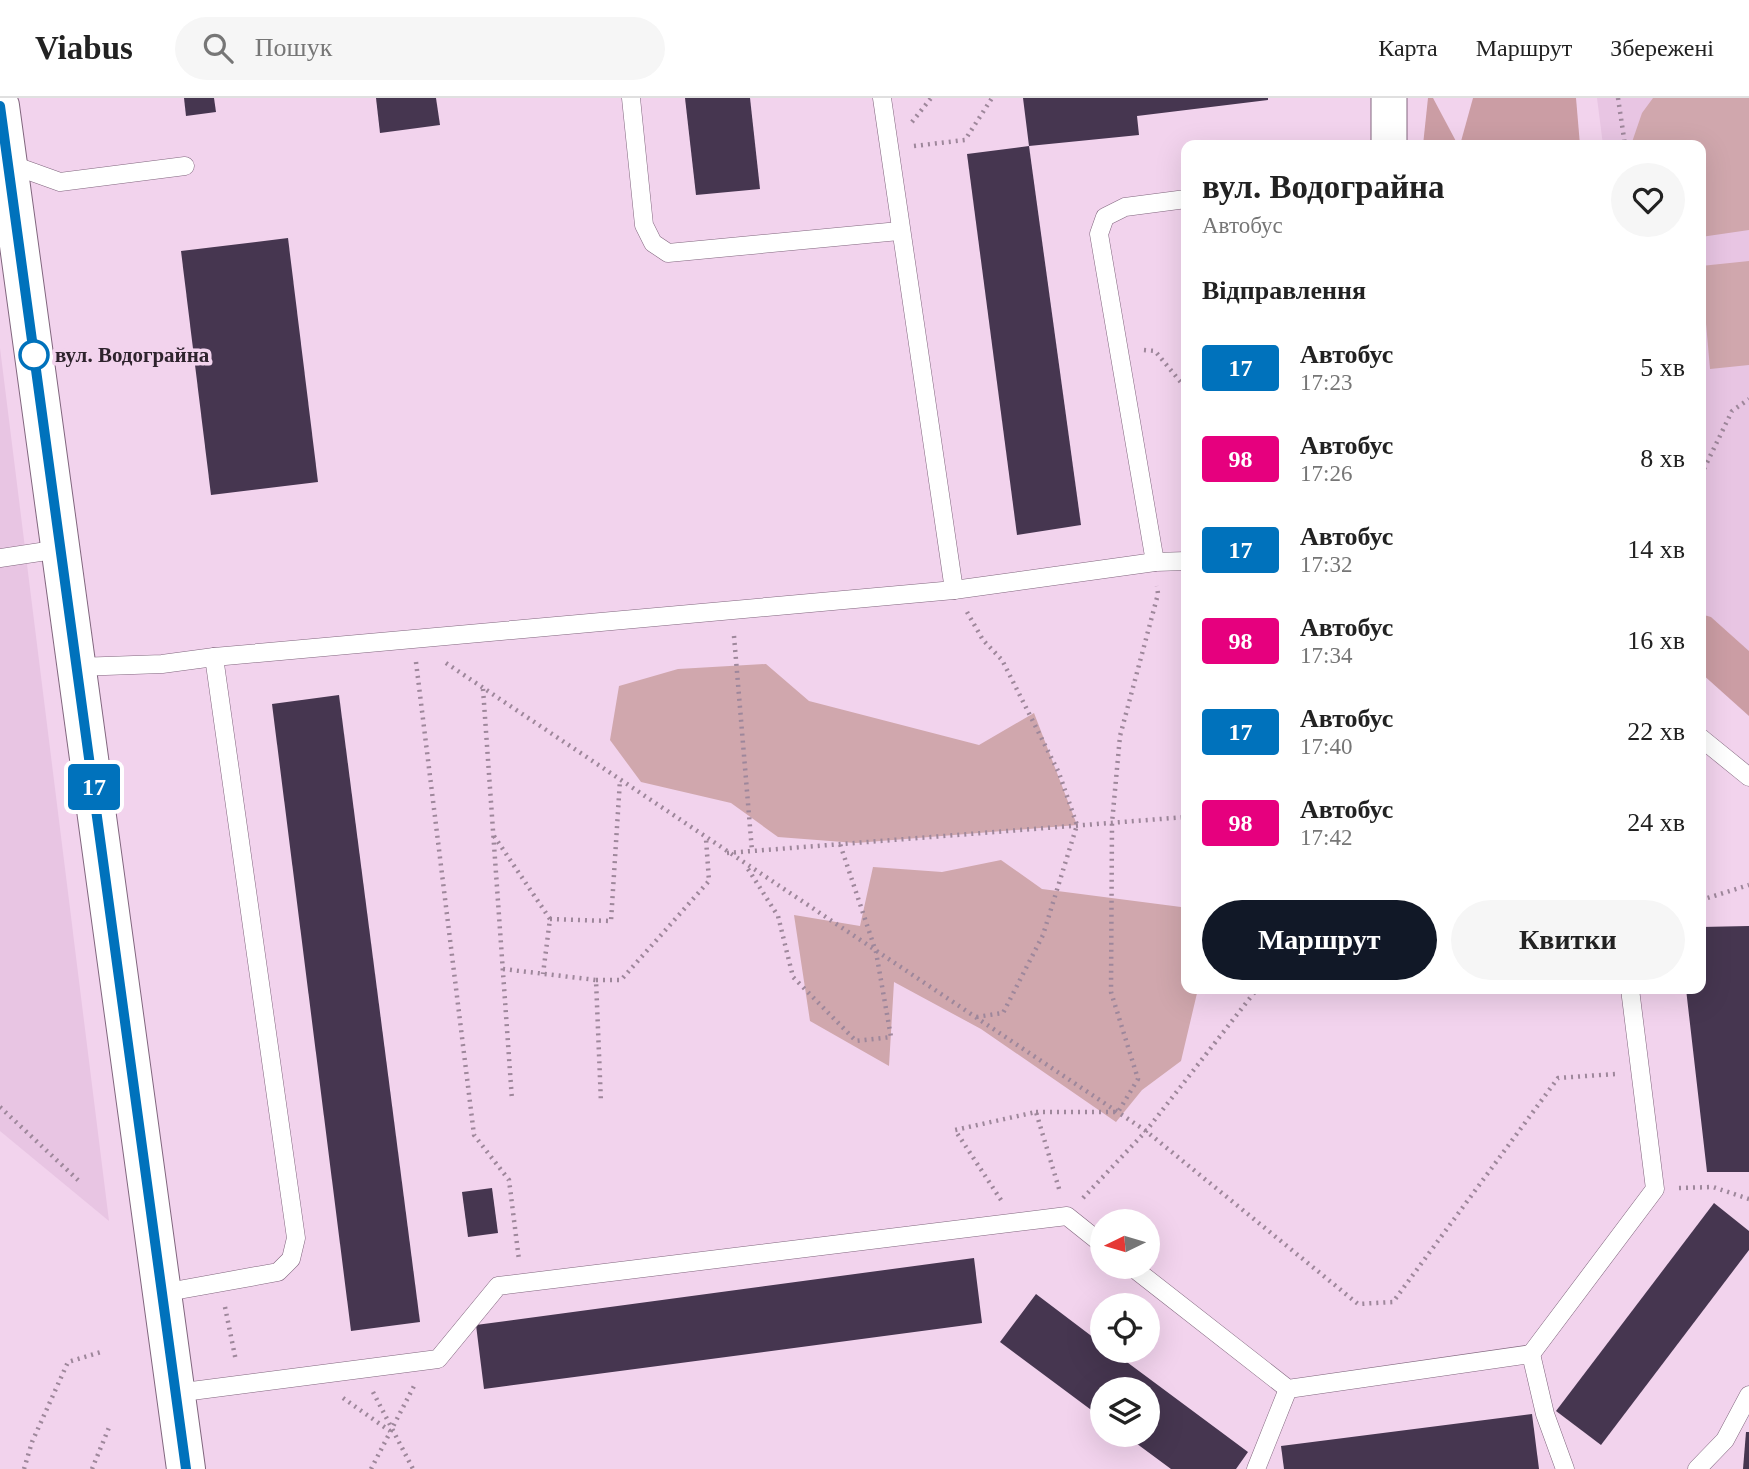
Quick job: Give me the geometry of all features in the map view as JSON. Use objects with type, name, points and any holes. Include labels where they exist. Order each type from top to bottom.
[{"type":"street","points":[[1389,98],[1389,140]]},
{"type":"street","points":[[0,106],[4,163],[77,667],[186,1469]]},
{"type":"lane","points":[[631,98],[644,225],[653,243],[668,253],[900,231]]},
{"type":"lane","points":[[882,98],[954,590]]},
{"type":"lane","points":[[4,163],[60,181],[185,166]]},
{"type":"lane","points":[[1155,562],[1099,234],[1105,217],[1125,207],[1181,200]]},
{"type":"lane","points":[[0,558],[60,549]]},
{"type":"lane","points":[[77,667],[162,664],[214,657],[954,590],[1155,562],[1181,561]]},
{"type":"lane","points":[[162,1293],[278,1272],[291,1259],[296,1238],[214,657]]},
{"type":"lane","points":[[1706,742],[1749,777]]},
{"type":"lane","points":[[1147,1279],[1288,1389],[1531,1354],[1655,1189],[1631,994]]},
{"type":"lane","points":[[176,1393],[439,1359],[498,1286],[1067,1216],[1090,1234]]},
{"type":"lane","points":[[1531,1354],[1545,1414],[1565,1469]]},
{"type":"lane","points":[[1256,1469],[1288,1389]]},
{"type":"lane","points":[[1698,1469],[1725,1440],[1749,1395]]},
{"type":"path","points":[[888,150],[965,140],[992,98]]},
{"type":"path","points":[[1618,98],[1624,140]]},
{"type":"path","points":[[1118,346],[1155,351],[1181,382]]},
{"type":"path","points":[[1706,465],[1732,411],[1749,399]]},
{"type":"path","points":[[1118,1112],[1138,1079],[1111,992],[1112,823],[1120,736],[1158,594],[1155,562]]},
{"type":"path","points":[[954,590],[983,640],[1002,660],[1059,773],[1077,825],[1043,935],[1003,1013],[975,1017]]},
{"type":"path","points":[[732,609],[752,851]]},
{"type":"path","points":[[413,641],[1146,1131],[1358,1304],[1393,1302],[1558,1078],[1640,1072]]},
{"type":"path","points":[[413,641],[474,1135],[509,1180],[522,1283]]},
{"type":"path","points":[[483,688],[512,1100]]},
{"type":"path","points":[[550,919],[611,922],[620,780]]},
{"type":"path","points":[[727,853],[1181,817]]},
{"type":"path","points":[[494,835],[550,919],[543,974]]},
{"type":"path","points":[[503,969],[596,980],[621,980],[709,881],[706,838]]},
{"type":"path","points":[[746,866],[778,916],[793,977],[856,1041],[891,1037],[876,952],[840,844]]},
{"type":"path","points":[[1706,898],[1749,885]]},
{"type":"path","points":[[596,980],[601,1102]]},
{"type":"path","points":[[1067,1216],[1146,1131],[1253,994]]},
{"type":"path","points":[[0,1107],[79,1181]]},
{"type":"path","points":[[1015,1222],[955,1130],[1036,1111],[1118,1112]]},
{"type":"path","points":[[1036,1111],[1067,1216]]},
{"type":"path","points":[[1655,1189],[1713,1187],[1749,1199]]},
{"type":"path","points":[[220,1283],[241,1385]]},
{"type":"path","points":[[24,1469],[32,1442],[68,1362],[101,1352]]},
{"type":"path","points":[[371,1469],[420,1374],[418,1362]]},
{"type":"path","points":[[362,1368],[413,1469]]},
{"type":"path","points":[[310,1375],[392,1432]]},
{"type":"path","points":[[92,1469],[110,1425]]},
{"type":"shaded area","points":[[1428,98],[1433,98],[1455,140],[1424,140]]},
{"type":"shaded area","points":[[1473,98],[1576,98],[1580,140],[1461,140]]},
{"type":"shaded area","points":[[1597,98],[1749,98],[1749,651],[1706,616],[1706,140],[1602,140]]},
{"type":"shaded area","points":[[1653,98],[1749,98],[1749,230],[1706,236],[1706,140],[1633,140],[1642,113]]},
{"type":"shaded area","points":[[1749,261],[1749,365],[1710,369],[1706,323],[1706,265]]},
{"type":"shaded area","points":[[0,348],[109,1221],[0,1131]]},
{"type":"shaded area","points":[[1706,616],[1749,651],[1749,716],[1706,677]]},
{"type":"shaded area","points":[[766,664],[809,701],[979,745],[1034,713],[1077,825],[856,843],[778,837],[731,803],[641,782],[610,740],[619,686],[678,669]]},
{"type":"shaded area","points":[[1001,860],[1042,889],[1181,907],[1181,994],[1197,994],[1181,1061],[1142,1090],[1116,1122],[981,1029],[894,982],[889,1066],[810,1021],[794,915],[860,926],[873,867],[942,872]]},
{"type":"building","points":[[184,98],[214,98],[216,112],[186,116]]},
{"type":"building","points":[[376,98],[436,98],[440,125],[380,133]]},
{"type":"building","points":[[685,98],[750,98],[760,189],[696,195]]},
{"type":"building","points":[[1023,98],[1268,100],[1137,116],[1139,135],[1029,146]]},
{"type":"building","points":[[1029,146],[1081,525],[1017,535],[967,154]]},
{"type":"building","points":[[288,238],[318,482],[211,495],[181,251]]},
{"type":"building","points":[[339,695],[420,1322],[351,1331],[272,704]]},
{"type":"building","points":[[1749,926],[1749,1172],[1707,1172],[1687,994],[1706,994],[1706,927]]},
{"type":"building","points":[[492,1188],[498,1233],[468,1237],[462,1192]]},
{"type":"building","points":[[1714,1203],[1749,1231],[1749,1250],[1601,1445],[1556,1411]]},
{"type":"building","points":[[974,1258],[982,1323],[484,1389],[476,1325]]},
{"type":"building","points":[[1036,1294],[1090,1335],[1090,1363],[1128,1363],[1147,1377],[1090,1377],[1090,1409],[1000,1342]]},
{"type":"building","points":[[1160,1387],[1248,1452],[1236,1469],[1171,1469],[1141,1447],[1160,1447]]},
{"type":"building","points":[[1532,1414],[1539,1469],[1284,1469],[1281,1446]]},
{"type":"building","points":[[1746,1432],[1749,1432],[1749,1469],[1743,1469]]},
{"type":"bus line","name":"17","points":[[0,106],[186,1469]]},
{"type":"place","name":"вул. Водограйна","points":[[34,355]]}]
